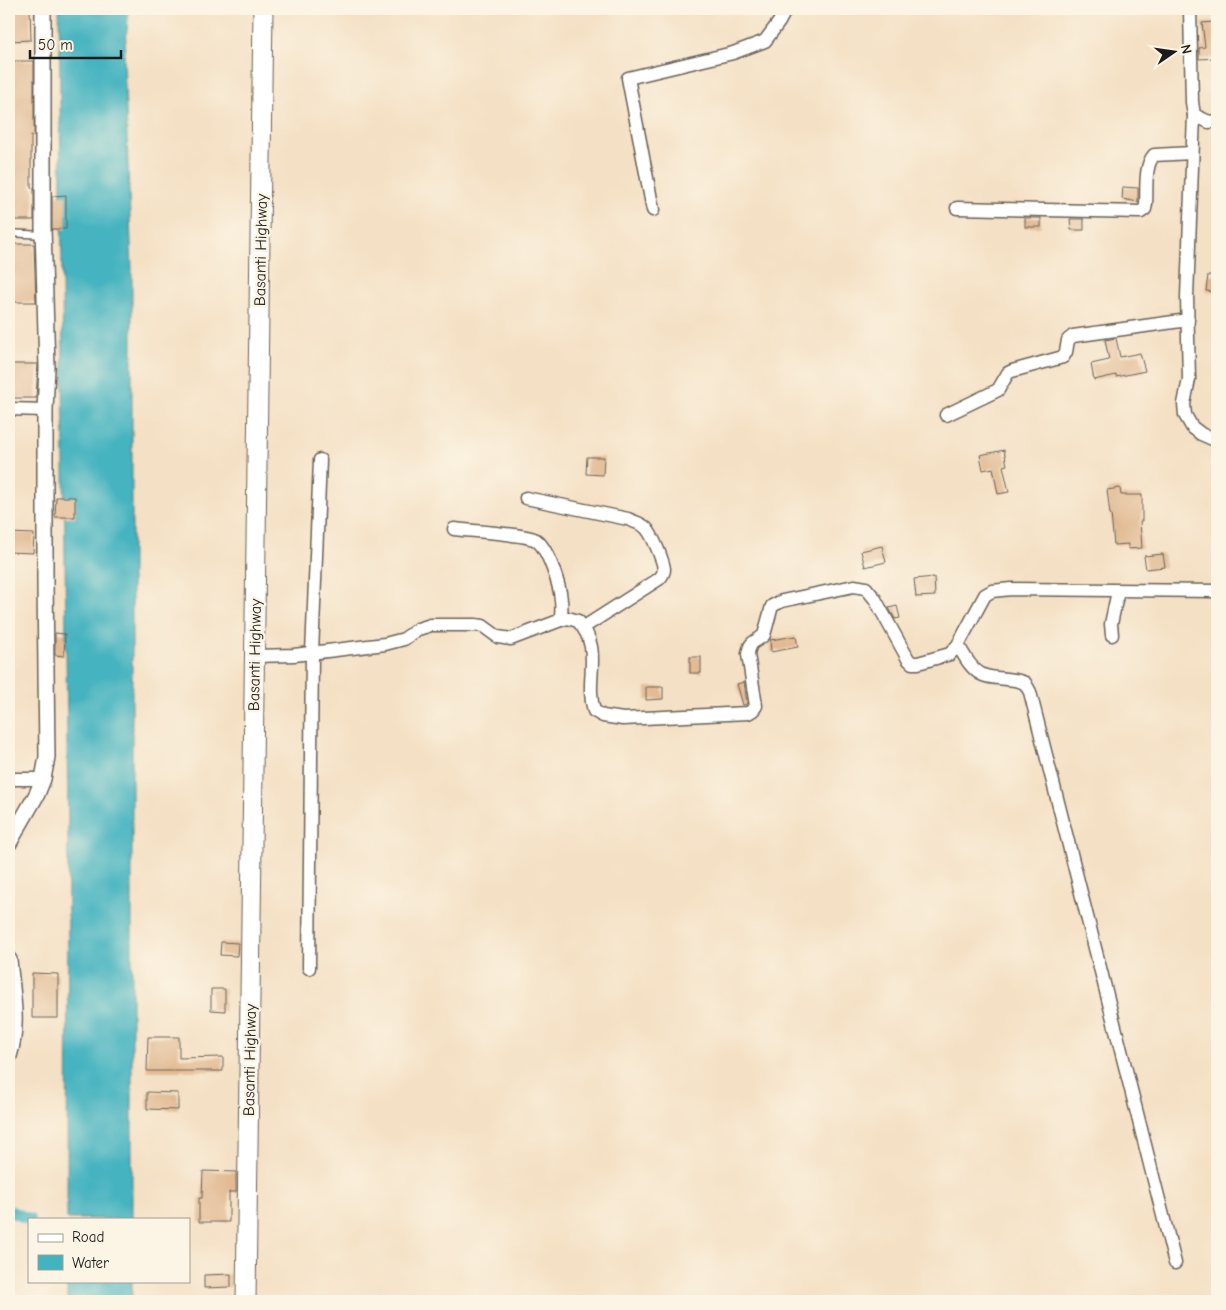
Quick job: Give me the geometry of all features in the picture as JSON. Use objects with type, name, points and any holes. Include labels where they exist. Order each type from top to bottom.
[{"type":"main road","name":"Basanti Highway","points":[[246,1301],[263,656],[263,9]]},
{"type":"street","points":[[9,842],[30,809],[43,779],[47,757],[45,410],[47,368],[43,235],[43,9]]},
{"type":"street","points":[[653,210],[628,78],[733,53],[765,41],[780,22],[786,9]]},
{"type":"street","points":[[1190,9],[1192,102],[1194,115],[1188,320],[1189,379],[1184,404],[1185,415],[1192,427],[1217,442]]},
{"type":"street","points":[[1194,115],[1209,122],[1217,121]]},
{"type":"street","points":[[957,208],[1141,212],[1145,209],[1146,204],[1150,160],[1154,156],[1192,153]]},
{"type":"street","points":[[946,415],[998,390],[1008,373],[1012,371],[1063,357],[1068,340],[1073,336],[1188,320]]},
{"type":"street","points":[[9,409],[45,410]]},
{"type":"street","points":[[309,968],[320,460]]},
{"type":"street","points":[[526,498],[628,519],[647,529],[652,539],[664,568],[659,580],[587,631]]},
{"type":"street","points":[[454,529],[535,540],[543,548],[557,581],[562,602],[561,620]]},
{"type":"street","points":[[263,656],[316,653],[395,642],[404,639],[418,628],[431,625],[483,626],[498,637],[511,640],[568,618],[578,621],[587,631],[593,660],[590,700],[594,711],[603,716],[623,719],[748,713],[756,706],[748,654],[749,647],[752,642],[764,635],[772,606],[782,601],[844,588],[860,586],[866,588],[908,659],[912,663],[918,663],[950,654],[958,645],[985,595],[992,591],[1011,589],[1217,591]]},
{"type":"street","points":[[1112,636],[1111,624],[1118,591]]},
{"type":"street","points":[[958,645],[976,670],[983,675],[1015,679],[1025,683],[1030,692],[1175,1263]]},
{"type":"street","points":[[9,779],[43,779]]},
{"type":"street","points":[[9,1056],[13,1044],[10,967]]},
{"type":"lane","points":[[9,233],[43,235]]},
{"type":"water","points":[[59,9],[129,9],[124,58],[132,270],[132,1218],[67,1218],[68,831]]},
{"type":"water","points":[[67,1282],[132,1282],[132,1301],[67,1301]]},
{"type":"building","points":[[9,9],[30,9],[31,40],[9,41]]},
{"type":"building","points":[[1213,22],[1216,58],[1199,59],[1199,48],[1205,47],[1202,23]]},
{"type":"building","points":[[9,61],[34,61],[34,136],[31,136],[31,187],[34,188],[34,220],[10,220]]},
{"type":"building","points":[[1123,187],[1138,188],[1138,202],[1122,199]]},
{"type":"building","points":[[66,195],[66,229],[52,229],[52,196]]},
{"type":"building","points":[[1025,218],[1041,218],[1041,227],[1025,227]]},
{"type":"building","points":[[1070,219],[1084,219],[1084,230],[1071,230]]},
{"type":"building","points":[[12,244],[34,244],[36,302],[9,302],[9,250],[12,250]]},
{"type":"building","points":[[1208,275],[1217,275],[1217,292],[1206,291]]},
{"type":"building","points":[[1116,338],[1120,357],[1140,353],[1145,371],[1094,380],[1091,364],[1109,360],[1105,340]]},
{"type":"building","points":[[10,364],[38,364],[36,398],[9,398]]},
{"type":"building","points":[[1004,450],[1007,465],[1003,466],[1009,492],[998,494],[993,468],[983,470],[980,455]]},
{"type":"building","points":[[587,457],[604,457],[603,475],[586,474]]},
{"type":"building","points":[[1120,488],[1121,495],[1142,495],[1142,521],[1140,521],[1142,548],[1128,549],[1128,544],[1114,545],[1107,490]]},
{"type":"building","points":[[56,497],[75,497],[75,517],[55,517]]},
{"type":"building","points":[[9,533],[34,534],[33,553],[9,552]]},
{"type":"building","points":[[882,546],[886,562],[865,567],[861,551]]},
{"type":"building","points":[[1163,554],[1165,567],[1146,569],[1144,556]]},
{"type":"building","points":[[934,577],[935,596],[916,597],[914,579]]},
{"type":"building","points":[[897,606],[900,618],[895,619],[889,608]]},
{"type":"building","points":[[55,633],[65,634],[64,656],[55,655]]},
{"type":"building","points":[[796,636],[798,647],[771,652],[770,640]]},
{"type":"building","points":[[690,657],[701,657],[701,673],[690,673]]},
{"type":"building","points":[[744,682],[747,704],[743,705],[737,684]]},
{"type":"building","points":[[646,687],[663,687],[663,699],[646,700]]},
{"type":"building","points":[[221,942],[238,943],[237,956],[220,955]]},
{"type":"building","points":[[32,973],[58,974],[58,1018],[32,1018]]},
{"type":"building","points":[[211,989],[225,989],[225,1011],[211,1010]]},
{"type":"building","points":[[148,1037],[179,1037],[179,1058],[223,1057],[223,1071],[147,1071]]},
{"type":"building","points":[[147,1092],[178,1093],[178,1110],[147,1109]]},
{"type":"building","points":[[203,1171],[236,1172],[236,1192],[229,1192],[229,1222],[199,1222],[199,1198],[202,1198]]},
{"type":"building","points":[[231,1274],[231,1287],[204,1288],[204,1275]]},
{"type":"waterway","points":[[9,1211],[28,1219]]}]
